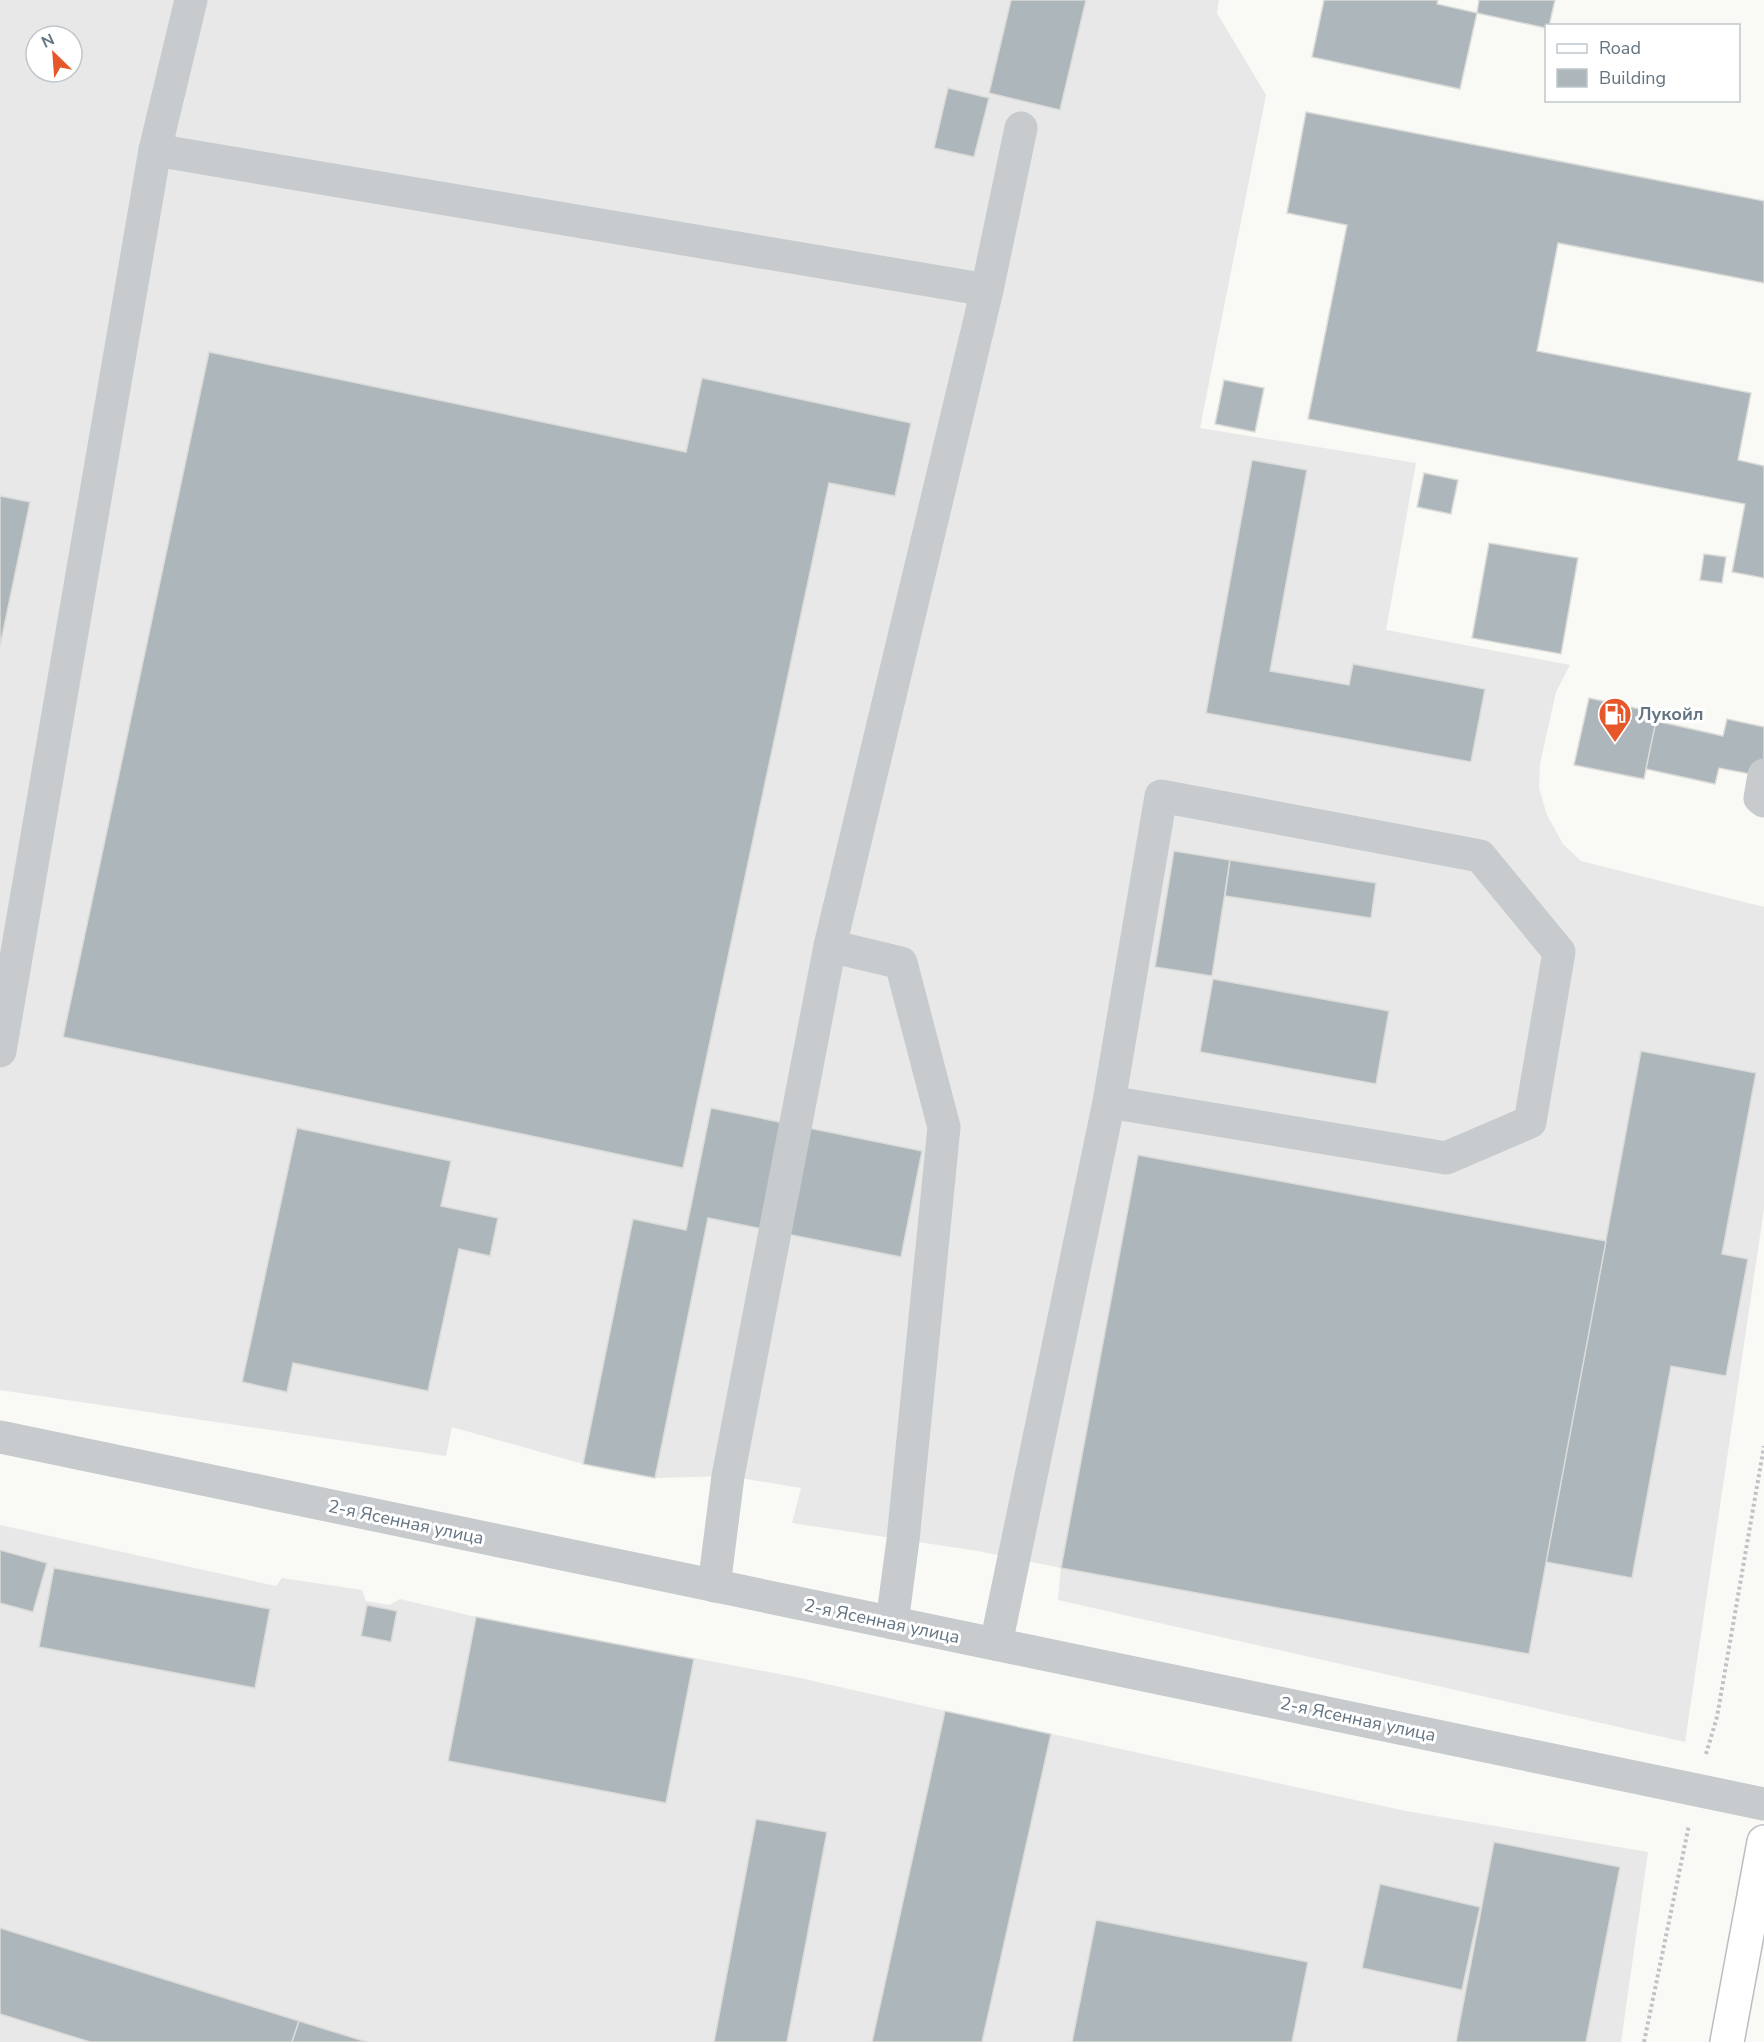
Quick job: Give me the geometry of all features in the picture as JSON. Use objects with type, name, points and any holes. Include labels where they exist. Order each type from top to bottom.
[{"type":"main road","points":[[1727,2042],[1764,1842]]},
{"type":"street","points":[[0,1051],[155,150],[191,0]]},
{"type":"street","points":[[714,1586],[728,1476],[830,946],[987,290],[1021,128]]},
{"type":"street","points":[[155,150],[987,290]]},
{"type":"street","points":[[1764,775],[1760,798],[1764,801]]},
{"type":"street","points":[[996,1644],[1109,1102],[1161,796],[1480,856],[1559,952],[1530,1122],[1446,1158],[1109,1102]]},
{"type":"street","points":[[830,946],[901,963],[944,1128],[903,1540],[892,1623]]},
{"type":"street","name":"2-я Ясенная улица","points":[[0,1437],[1764,1804]]},
{"type":"path","points":[[1644,2042],[1697,1789],[1716,1716],[1764,1446]]},
{"type":"shaded area","points":[[0,0],[1219,0],[1217,13],[1266,95],[1200,428],[1416,463],[1386,630],[1570,665],[1556,692],[1540,764],[1539,788],[1547,815],[1563,844],[1581,861],[1764,907],[1764,1209],[1685,1742],[1058,1600],[1061,1568],[978,1551],[792,1523],[801,1488],[728,1476],[655,1478],[583,1464],[452,1427],[446,1456],[0,1390]]},
{"type":"shaded area","points":[[0,1525],[276,1586],[282,1578],[362,1590],[366,1601],[390,1605],[400,1599],[476,1617],[800,1678],[1406,1811],[1648,1852],[1621,2042],[0,2042]]},
{"type":"building","points":[[1011,0],[1086,0],[1060,110],[989,93]]},
{"type":"building","points":[[1324,0],[1438,0],[1437,4],[1477,13],[1460,89],[1312,57]]},
{"type":"building","points":[[1479,0],[1555,0],[1549,24],[1545,24],[1545,28],[1477,13]]},
{"type":"building","points":[[948,88],[989,98],[974,157],[934,148]]},
{"type":"building","points":[[1306,112],[1764,201],[1764,283],[1558,243],[1537,351],[1751,393],[1738,460],[1764,466],[1764,578],[1732,572],[1745,504],[1308,419],[1347,225],[1287,213]]},
{"type":"building","points":[[209,352],[686,452],[702,378],[911,423],[895,496],[829,483],[683,1168],[63,1037]]},
{"type":"building","points":[[1224,380],[1264,388],[1255,432],[1215,424]]},
{"type":"building","points":[[1252,460],[1307,470],[1270,671],[1349,685],[1353,664],[1485,689],[1471,762],[1206,713]]},
{"type":"building","points":[[1424,473],[1458,480],[1451,514],[1417,507]]},
{"type":"building","points":[[0,496],[30,502],[0,646]]},
{"type":"building","points":[[1489,543],[1578,558],[1561,654],[1472,638]]},
{"type":"building","points":[[1704,554],[1726,557],[1722,583],[1700,580]]},
{"type":"building","name":"Лукойл","points":[[1589,698],[1658,713],[1644,779],[1574,765]]},
{"type":"building","points":[[1727,719],[1764,727],[1764,763],[1761,776],[1719,768],[1715,784],[1646,769],[1656,721],[1723,736]]},
{"type":"building","points":[[1174,851],[1230,860],[1212,976],[1155,967]]},
{"type":"building","points":[[1230,860],[1376,883],[1371,918],[1225,896]]},
{"type":"building","points":[[1213,979],[1389,1011],[1376,1084],[1200,1052]]},
{"type":"building","points":[[1641,1051],[1756,1073],[1722,1254],[1748,1259],[1726,1376],[1671,1366],[1632,1578],[1546,1562]]},
{"type":"building","points":[[711,1108],[922,1151],[901,1257],[708,1218],[655,1478],[583,1464],[633,1219],[686,1230]]},
{"type":"building","points":[[297,1128],[451,1161],[441,1206],[498,1218],[490,1256],[459,1249],[428,1391],[293,1363],[287,1392],[242,1382]]},
{"type":"building","points":[[1138,1155],[1606,1241],[1529,1654],[1061,1568]]},
{"type":"building","points":[[0,1550],[47,1563],[33,1612],[0,1603]]},
{"type":"building","points":[[54,1568],[270,1609],[255,1688],[39,1647]]},
{"type":"building","points":[[367,1605],[397,1611],[391,1642],[361,1636]]},
{"type":"building","points":[[476,1617],[694,1659],[666,1803],[448,1761]]},
{"type":"building","points":[[945,1711],[1051,1734],[982,2042],[872,2042]]},
{"type":"building","points":[[756,1819],[827,1832],[787,2042],[714,2042]]},
{"type":"building","points":[[1494,1842],[1620,1867],[1586,2042],[1456,2042]]},
{"type":"building","points":[[1380,1884],[1480,1907],[1462,1990],[1362,1968]]},
{"type":"building","points":[[1096,1920],[1308,1962],[1292,2042],[1072,2042]]},
{"type":"building","points":[[0,1928],[299,2021],[292,2042],[90,2042],[0,2014]]},
{"type":"building","points":[[299,2021],[367,2042],[292,2042]]},
{"type":"place","name":"Лукойл","points":[[1615,743]]}]
